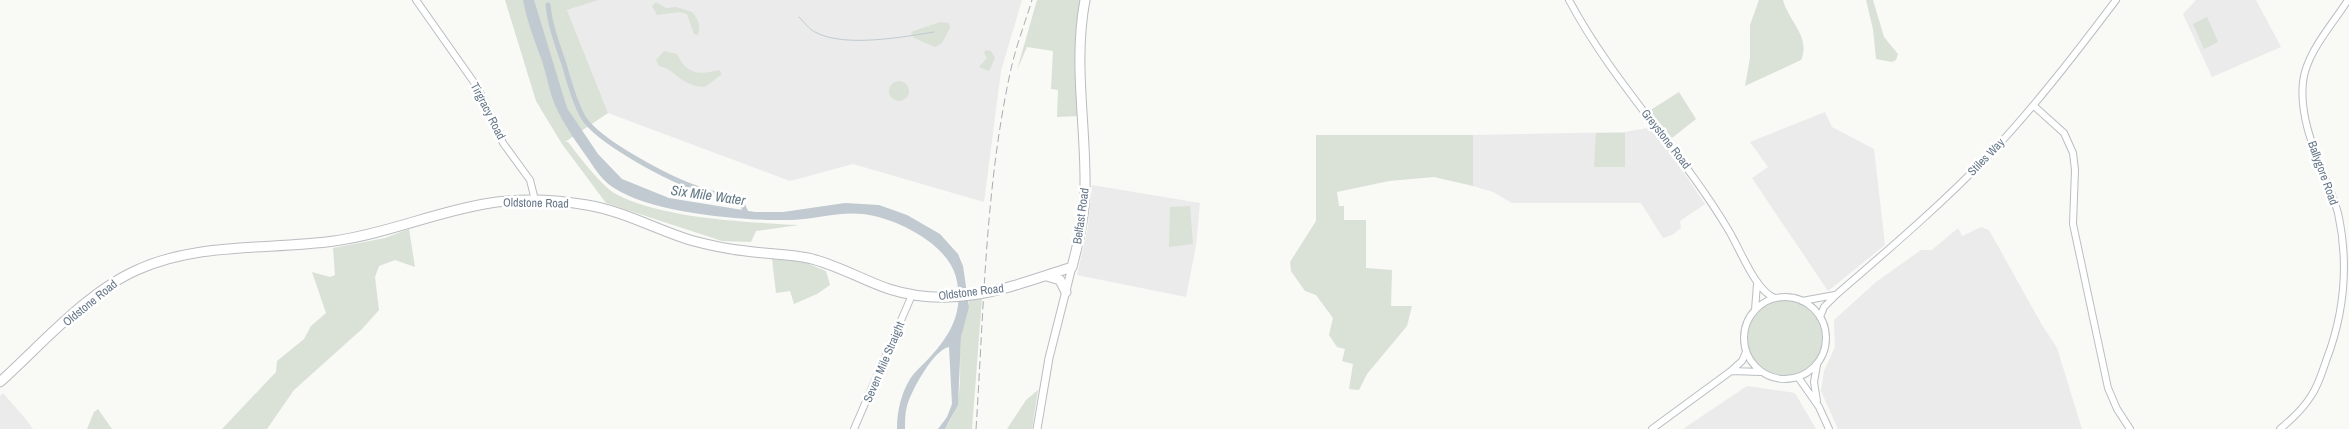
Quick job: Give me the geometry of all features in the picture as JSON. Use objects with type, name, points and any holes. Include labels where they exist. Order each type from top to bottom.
[{"type":"highway","name":"Belfast Road","points":[[1072,267],[1082,227],[1085,190],[1079,68],[1084,0]]},
{"type":"highway","name":"Oldstone Road","points":[[0,382],[101,291],[125,275],[159,261],[190,253],[319,243],[355,238],[465,208],[498,202],[535,200],[600,208],[679,236],[723,248],[808,258],[882,286],[912,295],[951,297],[977,294],[1016,286],[1072,267]]},
{"type":"highway","points":[[1046,276],[1052,276],[1060,280],[1066,292]]},
{"type":"main road","name":"Tirgracy Road","points":[[416,0],[478,88],[503,143],[530,180],[535,200]]},
{"type":"main road","name":"Greystone Road","points":[[1569,0],[1610,68],[1689,168],[1729,230],[1757,281],[1766,293],[1775,298]]},
{"type":"main road","name":"Stiles Way","points":[[1820,317],[1824,307],[1836,295],[1942,201],[2034,106],[2116,0]]},
{"type":"main road","name":"Ballygore Road","points":[[2280,429],[2306,404],[2316,387],[2335,336],[2343,305],[2345,269],[2341,224],[2311,140],[2302,89],[2306,69],[2313,54],[2348,0]]},
{"type":"main road","points":[[2034,106],[2064,134],[2073,153],[2075,170],[2072,214],[2075,236],[2108,388],[2117,410],[2130,429]]},
{"type":"main road","name":"Belfast Road","points":[[1037,429],[1049,358],[1072,267]]},
{"type":"main road","points":[[1755,310],[1757,281]]},
{"type":"main road","name":"Seven Mile Straight","points":[[854,429],[912,295]]},
{"type":"main road","name":"Stiles Way","points":[[1802,301],[1820,300],[1836,295]]},
{"type":"main road","points":[[1731,371],[1762,373],[1782,380],[1798,377],[1809,372],[1822,355],[1826,336],[1820,317],[1802,301],[1784,297],[1775,298],[1755,310],[1748,320],[1744,333],[1746,352],[1750,360],[1762,373]]},
{"type":"main road","points":[[1652,429],[1731,371],[1742,361],[1746,352]]},
{"type":"main road","points":[[1817,363],[1814,382],[1818,407]]},
{"type":"main road","points":[[1798,377],[1818,407],[1828,429]]},
{"type":"shaded area","points":[[505,0],[599,0],[567,10],[608,113],[565,142],[568,142],[608,189],[633,202],[679,214],[704,218],[799,225],[756,231],[751,242],[722,241],[606,203],[562,144],[536,101]]},
{"type":"shaded area","points":[[523,0],[534,0],[567,108],[598,154],[622,179],[669,198],[755,212],[783,212],[845,203],[879,205],[907,215],[940,234],[958,254],[963,266],[969,307],[961,337],[958,405],[945,429],[938,429],[947,417],[952,404],[949,347],[943,349],[937,355],[924,372],[907,406],[905,429],[897,429],[900,403],[910,379],[945,339],[957,310],[958,289],[956,277],[951,265],[942,253],[918,234],[876,216],[854,213],[788,220],[723,217],[651,204],[631,197],[614,188],[597,172],[571,134],[555,105]]},
{"type":"shaded area","points":[[599,0],[1022,0],[1001,71],[984,202],[853,164],[790,181],[608,113],[567,10]]},
{"type":"shaded area","points":[[1037,0],[1080,0],[1075,58],[1079,116],[1057,117],[1058,90],[1051,89],[1053,51],[1027,47],[1017,70]]},
{"type":"shaded area","points":[[1759,0],[1783,0],[1801,37],[1803,52],[1801,60],[1745,86],[1750,58],[1750,25]]},
{"type":"shaded area","points":[[1866,0],[1873,0],[1884,37],[1898,54],[1896,60],[1892,62],[1876,59],[1873,29]]},
{"type":"shaded area","points":[[2196,0],[2256,0],[2281,47],[2212,77],[2183,14]]},
{"type":"shaded area","points":[[656,2],[666,8],[676,7],[692,12],[698,23],[698,35],[694,34],[687,14],[679,12],[657,15],[652,6]]},
{"type":"shaded area","points":[[2207,17],[2218,42],[2204,49],[2193,24]]},
{"type":"shaded area","points":[[940,22],[949,23],[950,28],[942,43],[935,47],[914,38],[911,32]]},
{"type":"shaded area","points":[[986,50],[991,51],[995,58],[989,71],[979,67],[987,58],[984,53]]},
{"type":"shaded area","points":[[664,51],[677,54],[685,66],[694,72],[705,73],[719,70],[722,74],[705,87],[690,84],[659,66],[656,60]]},
{"type":"shaded area","points":[[895,81],[903,81],[909,87],[909,95],[903,101],[895,101],[889,95],[889,87]]},
{"type":"shaded area","points":[[1679,92],[1696,119],[1672,138],[1649,111]]},
{"type":"shaded area","points":[[1825,112],[1832,127],[1874,149],[1885,245],[1828,291],[1752,178],[1768,167],[1750,142]]},
{"type":"shaded area","points":[[1653,127],[1705,204],[1680,221],[1681,228],[1672,235],[1663,238],[1641,203],[1512,203],[1493,192],[1473,186],[1473,135],[1625,132]]},
{"type":"shaded area","points":[[1596,133],[1625,133],[1625,167],[1594,167]]},
{"type":"shaded area","points":[[1316,135],[1473,135],[1473,186],[1434,177],[1389,181],[1337,192],[1339,206],[1344,206],[1344,220],[1366,220],[1366,268],[1392,270],[1391,306],[1412,306],[1407,326],[1367,374],[1359,390],[1349,389],[1353,364],[1342,361],[1345,349],[1337,347],[1329,335],[1333,318],[1316,295],[1305,291],[1291,271],[1290,262],[1316,221]]},
{"type":"shaded area","points":[[1092,185],[1200,203],[1196,246],[1186,297],[1077,275],[1088,227]]},
{"type":"shaded area","points":[[1190,206],[1193,244],[1169,247],[1170,207]]},
{"type":"shaded area","points":[[1981,227],[1989,230],[2042,325],[2057,348],[2082,429],[1838,429],[1821,391],[1824,371],[1835,347],[1834,320],[1876,282],[1921,250],[1932,250],[1958,228],[1962,236]]},
{"type":"shaded area","points":[[409,229],[415,267],[395,260],[379,266],[375,277],[379,310],[362,329],[294,390],[267,429],[222,429],[276,372],[277,361],[304,339],[311,326],[326,313],[312,272],[330,277],[335,275],[333,248],[385,238]]},
{"type":"shaded area","points":[[772,259],[804,262],[826,271],[830,285],[817,294],[794,304],[790,291],[776,293]]},
{"type":"shaded area","points":[[982,298],[972,429],[945,429],[956,407],[960,385],[961,338],[969,300]]},
{"type":"shaded area","points":[[1785,300],[1799,303],[1812,311],[1820,324],[1823,338],[1820,352],[1812,365],[1799,373],[1785,376],[1771,373],[1758,365],[1750,352],[1747,338],[1750,324],[1758,311],[1771,303]]},
{"type":"shaded area","points":[[1747,386],[1795,393],[1816,429],[1683,429]]},
{"type":"shaded area","points":[[1038,390],[1032,429],[1007,429],[1026,400]]},
{"type":"shaded area","points":[[3,393],[33,429],[0,429],[0,396]]},
{"type":"shaded area","points":[[98,409],[112,429],[87,429],[94,412]]},
{"type":"waterway","name":"Six Mile Water","points":[[548,5],[550,20],[574,98],[583,117],[591,127],[604,138],[654,169],[704,191],[740,199],[747,215]]},
{"type":"waterway","points":[[799,17],[815,32],[827,37],[841,39],[874,40],[934,32]]},
{"type":"railway","points":[[976,429],[987,248],[996,158],[1002,113],[1011,69],[1032,0]]}]
